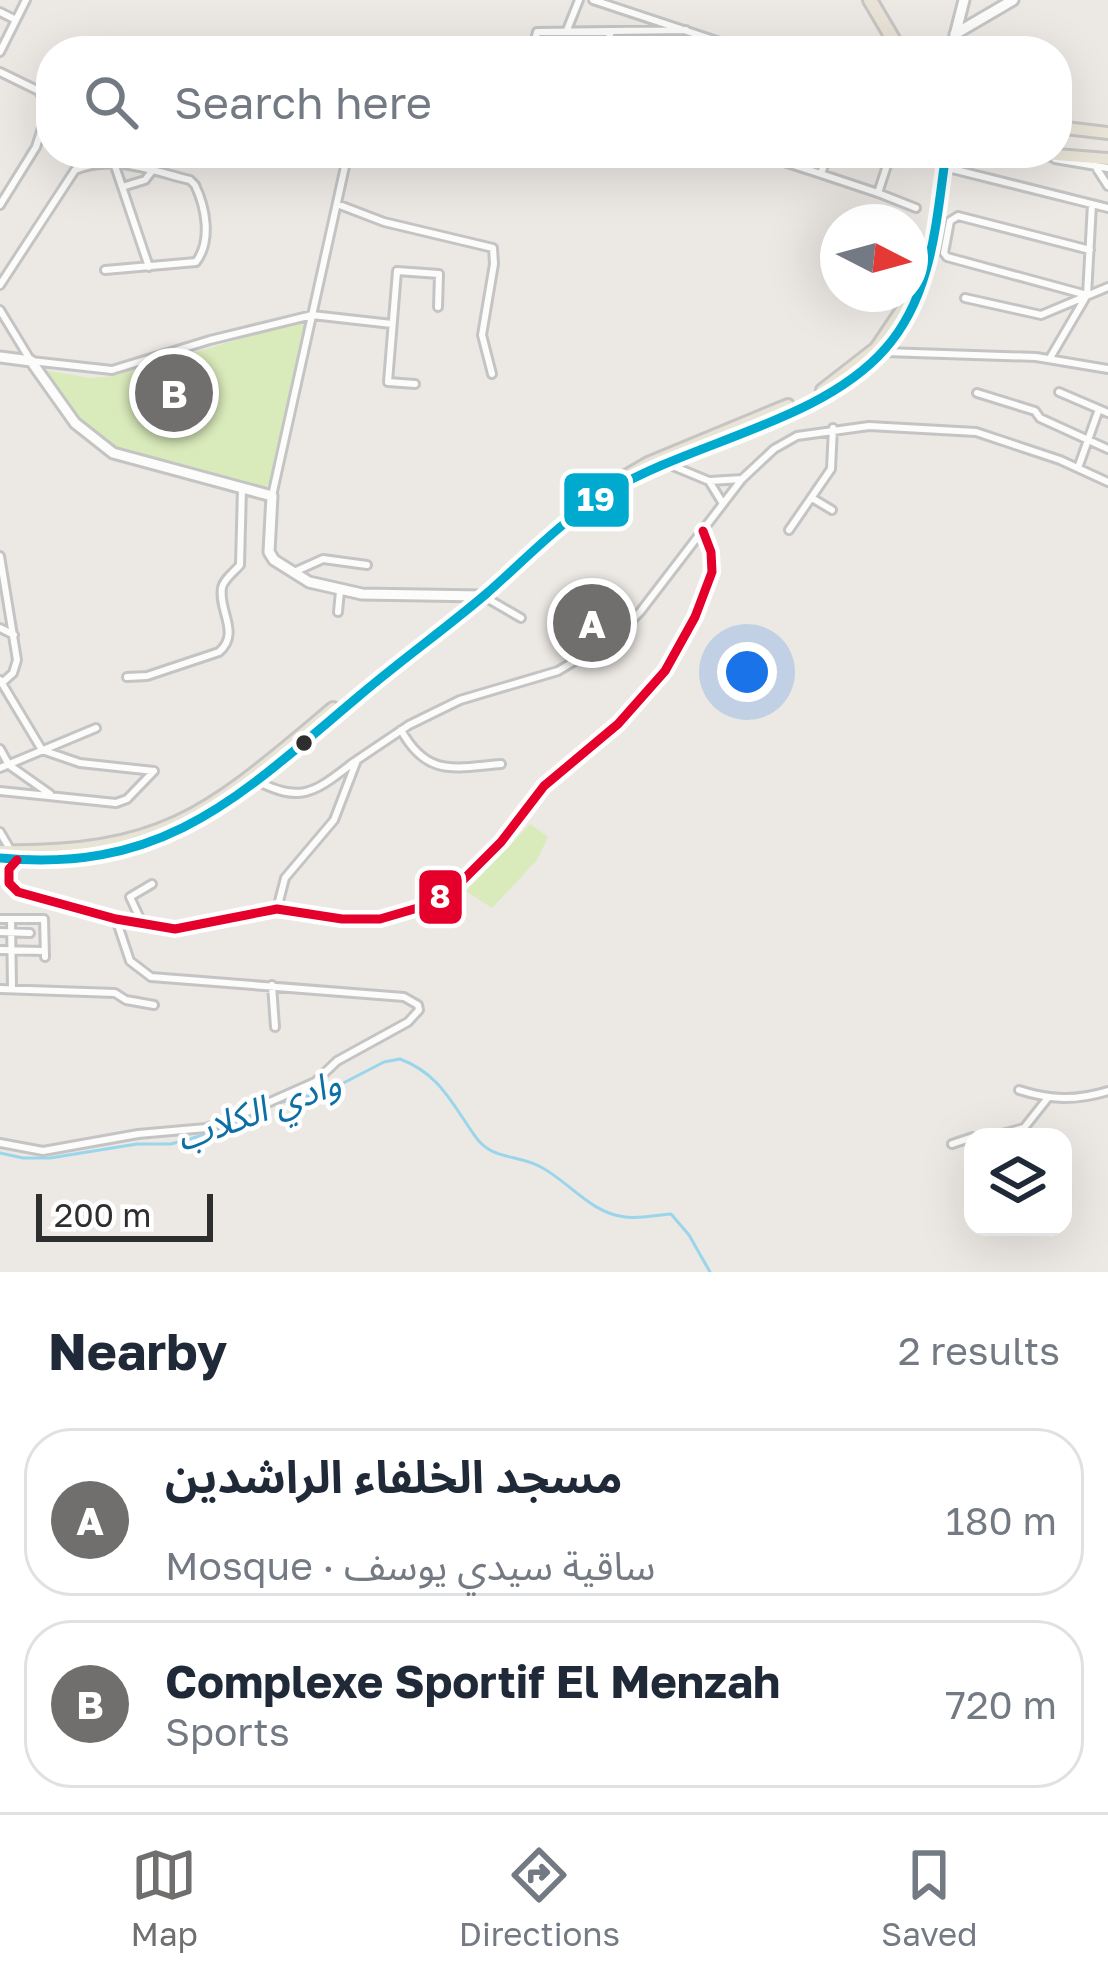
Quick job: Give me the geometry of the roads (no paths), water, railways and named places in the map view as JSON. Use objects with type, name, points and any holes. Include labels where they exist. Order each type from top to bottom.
[{"type":"highway","points":[[870,0],[891,36]]},
{"type":"main road","points":[[956,34],[964,0]]},
{"type":"main road","points":[[956,34],[1013,0]]},
{"type":"main road","points":[[1072,129],[1108,133]]},
{"type":"main road","points":[[1072,156],[1108,159]]},
{"type":"main road","points":[[895,331],[923,266],[940,168]]},
{"type":"main road","points":[[6,856],[84,850],[142,837],[192,817],[254,780],[479,595],[564,515],[610,482],[827,388],[879,350],[923,280],[941,237],[942,168]]},
{"type":"main road","points":[[0,357],[32,361],[62,407],[100,446],[124,459],[272,496],[269,552],[309,582],[340,591],[392,596],[479,595]]},
{"type":"street","points":[[0,52],[26,0]]},
{"type":"street","points":[[566,32],[579,0]]},
{"type":"street","points":[[593,0],[703,36]]},
{"type":"street","points":[[0,12],[16,20]]},
{"type":"street","points":[[536,36],[537,32],[686,30]]},
{"type":"street","points":[[610,36],[611,32]]},
{"type":"street","points":[[0,72],[36,90]]},
{"type":"street","points":[[0,205],[3,193],[36,147]]},
{"type":"street","points":[[1072,162],[1108,168]]},
{"type":"street","points":[[0,285],[75,170],[86,168]]},
{"type":"street","points":[[116,168],[149,267]]},
{"type":"street","points":[[105,270],[196,262],[205,249],[195,185],[138,168]]},
{"type":"street","points":[[272,496],[345,168]]},
{"type":"street","points":[[802,168],[906,204]]},
{"type":"street","points":[[821,174],[823,168]]},
{"type":"street","points":[[878,193],[886,168]]},
{"type":"street","points":[[975,168],[1108,208]]},
{"type":"street","points":[[1096,168],[1108,186]]},
{"type":"street","points":[[122,187],[146,179],[152,171]]},
{"type":"street","points":[[337,203],[384,222],[493,248],[482,341],[492,374]]},
{"type":"street","points":[[1049,359],[1088,295],[1092,204]]},
{"type":"street","points":[[1088,295],[947,257],[941,237],[950,220],[958,216],[1090,250]]},
{"type":"street","points":[[415,384],[388,382],[397,271],[440,274],[438,307]]},
{"type":"street","points":[[965,298],[1041,315],[1108,287]]},
{"type":"street","points":[[0,310],[32,361],[112,370],[312,315],[392,324]]},
{"type":"street","points":[[895,331],[908,352]]},
{"type":"street","points":[[879,350],[1049,359],[1108,369]]},
{"type":"street","points":[[1059,392],[1104,411],[1078,468]]},
{"type":"street","points":[[977,393],[1035,411],[1040,418],[1108,449]]},
{"type":"street","points":[[789,530],[831,469],[833,428]]},
{"type":"street","points":[[254,780],[292,795],[311,793],[401,730],[460,700],[558,671],[592,653],[640,611],[742,479],[774,448],[797,436],[833,428],[976,432],[1108,482]]},
{"type":"street","points":[[663,460],[709,481],[742,479]]},
{"type":"street","points":[[709,481],[722,502]]},
{"type":"street","points":[[127,677],[147,676],[224,650],[230,632],[221,592],[240,565],[242,487]]},
{"type":"street","points":[[812,498],[832,510]]},
{"type":"street","points":[[8,883],[25,894],[116,919],[175,929],[277,909],[380,920],[421,907],[463,884],[544,786],[643,699],[680,644],[712,572],[703,531]]},
{"type":"street","points":[[0,556],[17,665],[2,681],[42,750],[80,764],[154,771],[127,799],[116,803],[0,791]]},
{"type":"street","points":[[294,572],[323,559],[368,565]]},
{"type":"street","points":[[338,612],[340,591]]},
{"type":"street","points":[[479,595],[521,617]]},
{"type":"street","points":[[0,628],[14,635]]},
{"type":"street","points":[[0,709],[15,708]]},
{"type":"street","points":[[4,766],[95,728]]},
{"type":"street","points":[[401,730],[420,759],[431,765],[501,764]]},
{"type":"street","points":[[0,749],[4,766],[55,797]]},
{"type":"street","points":[[277,909],[285,878],[334,820],[357,760]]},
{"type":"street","points":[[0,832],[8,883]]},
{"type":"street","points":[[6,856],[8,883]]},
{"type":"street","points":[[286,860],[302,859]]},
{"type":"street","points":[[142,923],[130,897],[152,884]]},
{"type":"street","points":[[0,919],[44,919],[45,954],[0,950]]},
{"type":"street","points":[[11,919],[12,989]]},
{"type":"street","points":[[0,1143],[43,1151],[138,1134],[187,1131],[229,1120],[315,1082],[354,1049],[416,1015],[418,1005],[404,997],[151,977],[130,961],[116,919]]},
{"type":"street","points":[[0,932],[30,933]]},
{"type":"street","points":[[272,985],[275,1027]]},
{"type":"street","points":[[0,989],[115,993],[154,1005]]},
{"type":"street","points":[[1019,1090],[1070,1100],[1108,1090]]},
{"type":"street","points":[[1024,1128],[1047,1099]]},
{"type":"street","points":[[952,1144],[964,1141]]},
{"type":"waterway","name":"وادي الكلاب","points":[[0,1153],[50,1158],[137,1144],[171,1144],[233,1127],[274,1104],[326,1092],[384,1062],[400,1059],[435,1082],[488,1149],[539,1166],[612,1214],[636,1218],[671,1214],[710,1272]]},
{"type":"place","name":"Complexe Sportif El Menzah","points":[[174,393]]},
{"type":"place","name":"مسجد الخلفاء الراشدين","points":[[592,623]]}]
